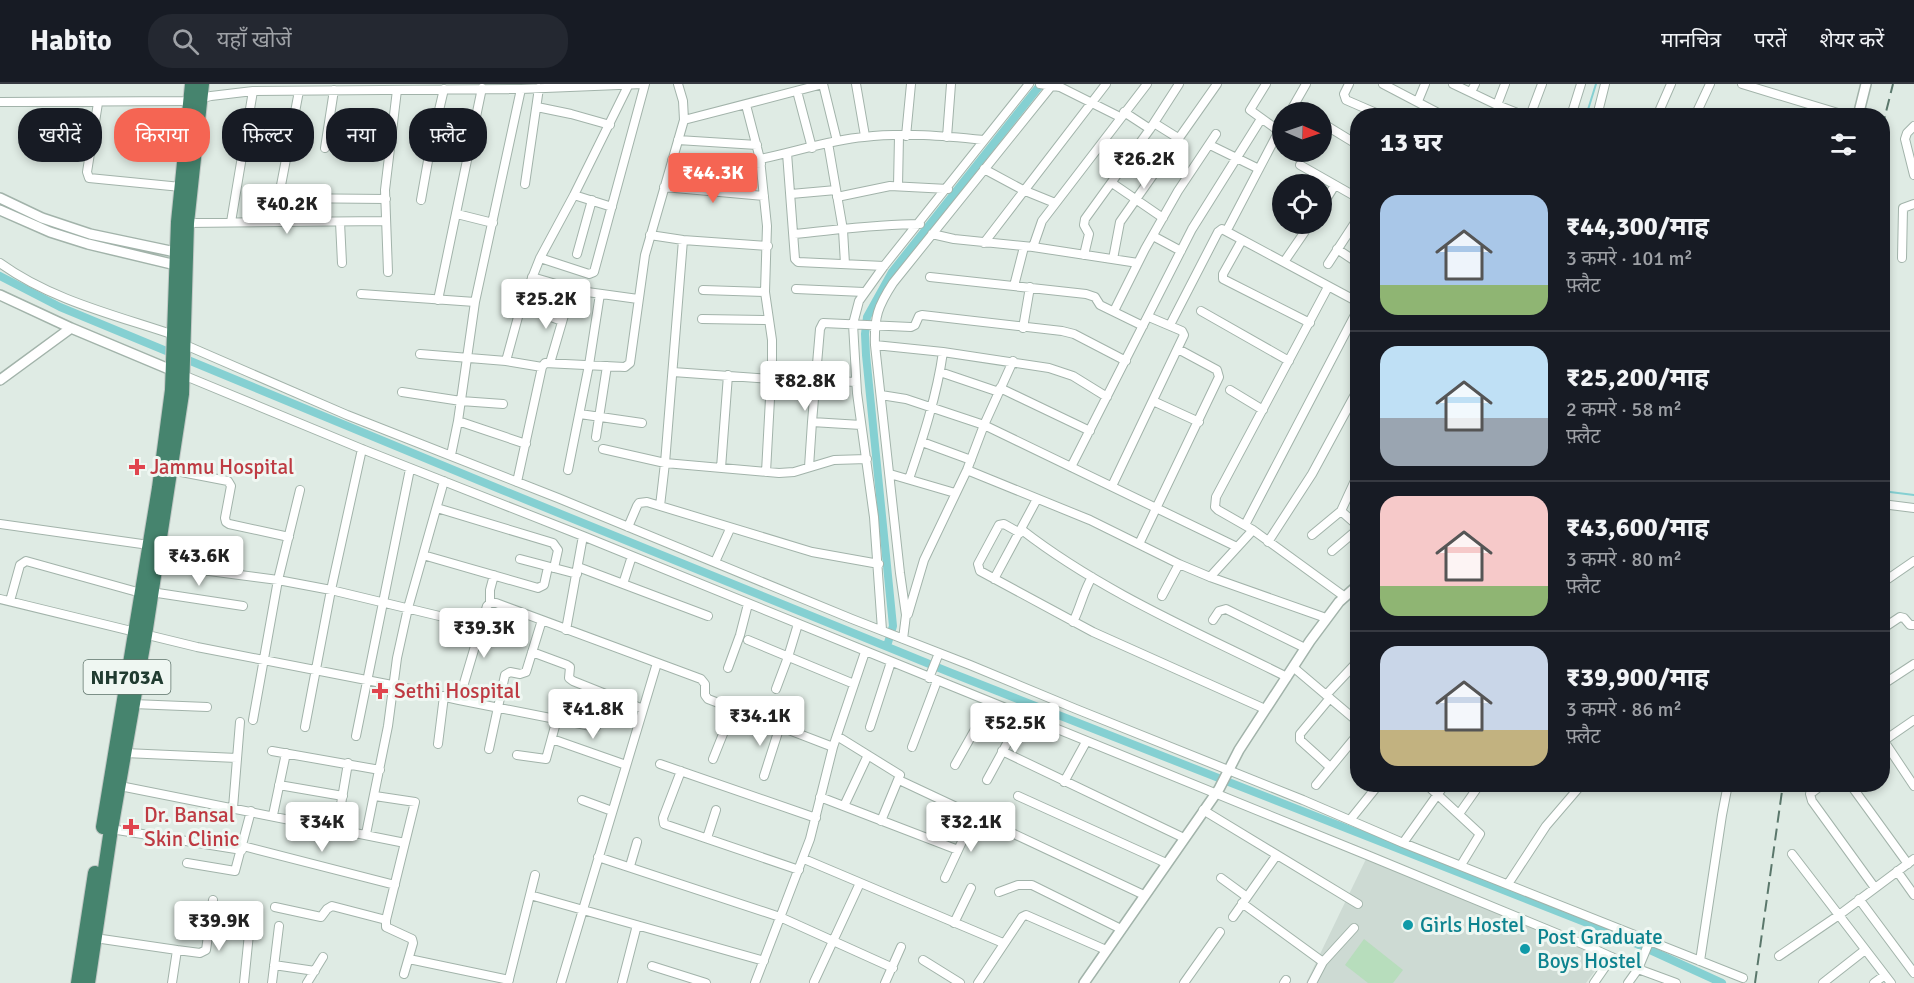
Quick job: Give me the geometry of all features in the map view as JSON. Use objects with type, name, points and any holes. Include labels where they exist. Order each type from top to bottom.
[{"type":"highway","name":"NH703A","points":[[181,259],[188,222],[198,94],[192,84]]},
{"type":"highway","name":"NH703A","points":[[146,593],[156,564],[171,470],[178,356],[181,186],[198,94]]},
{"type":"highway","name":"NH703A","points":[[86,983],[146,593],[149,545],[178,356]]},
{"type":"highway","name":"NH703A","points":[[86,983],[111,829],[115,785],[125,753],[133,704],[140,633]]},
{"type":"street","points":[[0,102],[98,103],[198,94],[253,92],[275,88],[299,91],[309,87],[334,90],[503,86],[521,89],[644,84],[592,274],[540,258]]},
{"type":"street","points":[[517,482],[542,367],[545,363],[625,367],[630,363],[641,275],[650,235],[684,120],[683,101],[678,84]]},
{"type":"street","points":[[684,120],[823,84],[833,142],[836,193],[846,264]]},
{"type":"street","points":[[856,84],[865,136]]},
{"type":"street","points":[[898,186],[911,84]]},
{"type":"street","points":[[947,137],[951,84]]},
{"type":"street","points":[[893,635],[879,564],[856,382],[856,324],[859,301],[884,266],[948,189],[1029,84]]},
{"type":"street","points":[[984,243],[1106,84]]},
{"type":"street","points":[[1014,286],[1028,247],[1042,220],[1146,84]]},
{"type":"street","points":[[1084,255],[1089,234],[1084,222],[1179,84]]},
{"type":"street","points":[[1113,259],[1120,222],[1217,84]]},
{"type":"street","points":[[1266,84],[1250,108],[1251,112],[1272,124]]},
{"type":"street","points":[[1296,102],[1306,84]]},
{"type":"street","points":[[1348,84],[1344,94],[1346,99],[1366,108]]},
{"type":"street","points":[[1383,84],[1430,108]]},
{"type":"street","points":[[1418,101],[1425,84]]},
{"type":"street","points":[[1454,84],[1505,108]]},
{"type":"street","points":[[1471,92],[1475,84]]},
{"type":"street","points":[[1497,105],[1505,84]]},
{"type":"street","points":[[1533,108],[1542,84]]},
{"type":"street","points":[[1574,108],[1581,84]]},
{"type":"street","points":[[1599,108],[1605,84]]},
{"type":"street","points":[[1660,108],[1671,84]]},
{"type":"street","points":[[1699,108],[1710,84]]},
{"type":"street","points":[[1742,84],[1822,108]]},
{"type":"street","points":[[1860,108],[1866,84]]},
{"type":"street","points":[[906,622],[871,324],[881,302],[893,283],[984,169],[1047,85],[1060,87],[1091,103],[1178,138]]},
{"type":"street","points":[[506,361],[521,306],[540,258],[628,86]]},
{"type":"street","points":[[388,272],[386,175],[393,88]]},
{"type":"street","points":[[438,300],[482,88]]},
{"type":"street","points":[[525,184],[539,88]]},
{"type":"street","points":[[421,201],[444,89]]},
{"type":"street","points":[[451,455],[475,302],[521,89]]},
{"type":"street","points":[[325,148],[334,90]]},
{"type":"street","points":[[274,222],[299,91]]},
{"type":"street","points":[[797,91],[812,148]]},
{"type":"street","points":[[231,222],[253,92]]},
{"type":"street","points":[[98,103],[87,172],[89,178],[181,186]]},
{"type":"street","points":[[746,105],[761,162],[768,246],[765,292],[770,320],[771,379],[766,471]]},
{"type":"street","points":[[537,107],[610,125]]},
{"type":"street","points":[[1071,467],[1202,211],[1261,119]]},
{"type":"street","points":[[1914,126],[1906,133],[1905,139],[1914,175]]},
{"type":"street","points":[[1332,129],[1350,139]]},
{"type":"street","points":[[1114,312],[1183,182],[1216,134]]},
{"type":"street","points":[[672,160],[761,162],[787,153],[865,136],[984,140]]},
{"type":"street","points":[[678,140],[757,145]]},
{"type":"street","points":[[1210,145],[1259,169]]},
{"type":"street","points":[[1227,230],[1272,145]]},
{"type":"street","points":[[787,153],[795,257],[798,261],[884,266]]},
{"type":"street","points":[[1300,165],[1350,193]]},
{"type":"street","points":[[984,169],[1023,190],[1055,203]]},
{"type":"street","points":[[1112,183],[1163,218]]},
{"type":"street","points":[[1332,190],[1335,185]]},
{"type":"street","points":[[791,194],[836,193],[898,186],[948,189]]},
{"type":"street","points":[[664,187],[764,196]]},
{"type":"street","points":[[574,195],[612,207]]},
{"type":"street","points":[[0,198],[42,218],[181,259]]},
{"type":"street","points":[[280,198],[386,199]]},
{"type":"street","points":[[577,254],[592,200]]},
{"type":"street","points":[[1902,258],[1902,212],[1904,206],[1914,204]]},
{"type":"street","points":[[0,210],[50,232],[88,244],[146,256],[181,259]]},
{"type":"street","points":[[457,214],[493,223]]},
{"type":"street","points":[[188,222],[386,221]]},
{"type":"street","points":[[340,222],[342,263]]},
{"type":"street","points":[[794,234],[879,224],[920,224]]},
{"type":"street","points":[[1170,325],[1218,232],[1222,229],[1350,298]]},
{"type":"street","points":[[88,244],[90,234]]},
{"type":"street","points":[[932,234],[1138,263]]},
{"type":"street","points":[[1284,262],[1303,234]]},
{"type":"street","points":[[1328,264],[1350,234]]},
{"type":"street","points":[[650,235],[683,240],[768,246]]},
{"type":"street","points":[[1153,236],[1181,251]]},
{"type":"street","points":[[660,506],[683,240]]},
{"type":"street","points":[[1242,240],[1222,274],[1223,279],[1310,323]]},
{"type":"street","points":[[1337,249],[1350,258]]},
{"type":"street","points":[[0,263],[33,285],[362,449],[583,536],[1086,742],[1217,791],[1612,957],[1639,965],[1676,983]]},
{"type":"street","points":[[532,277],[580,291],[638,299]]},
{"type":"street","points":[[930,277],[1092,296],[1100,305],[1143,326]]},
{"type":"street","points":[[1023,328],[1030,287]]},
{"type":"street","points":[[1328,287],[1215,502],[1218,510],[1249,528],[1345,597]]},
{"type":"street","points":[[796,289],[864,292]]},
{"type":"street","points":[[703,290],[765,292]]},
{"type":"street","points":[[361,294],[475,302]]},
{"type":"street","points":[[568,470],[590,365],[600,294]]},
{"type":"street","points":[[0,295],[71,328],[178,356],[347,415],[451,455],[893,635],[937,656],[1508,884],[1648,944],[1743,978]]},
{"type":"street","points":[[550,363],[567,305]]},
{"type":"street","points":[[521,306],[562,321]]},
{"type":"street","points":[[1201,311],[1289,361]]},
{"type":"street","points":[[809,467],[821,325],[826,322],[914,326],[917,318],[922,315],[1074,334],[1126,361]]},
{"type":"street","points":[[1112,486],[1178,349],[1183,332],[1149,317]]},
{"type":"street","points":[[702,319],[770,320]]},
{"type":"street","points":[[1210,577],[1237,546],[1249,528],[1350,325]]},
{"type":"street","points":[[1,379],[71,328]]},
{"type":"street","points":[[875,345],[1013,361],[1065,373],[1107,397]]},
{"type":"street","points":[[1139,544],[1220,374],[1217,370],[1178,349]]},
{"type":"street","points":[[909,479],[922,442],[943,352]]},
{"type":"street","points":[[420,354],[506,361],[542,367]]},
{"type":"street","points":[[893,635],[906,622],[924,560],[967,470],[984,425],[1013,361]]},
{"type":"street","points":[[597,437],[607,366]]},
{"type":"street","points":[[673,372],[771,379]]},
{"type":"street","points":[[940,372],[999,390],[1090,431]]},
{"type":"street","points":[[722,468],[728,375]]},
{"type":"street","points":[[816,380],[856,382]]},
{"type":"street","points":[[1230,390],[1263,410]]},
{"type":"street","points":[[402,392],[461,401],[503,404]]},
{"type":"street","points":[[881,395],[906,399],[984,425],[1237,546]]},
{"type":"street","points":[[1153,401],[1198,422]]},
{"type":"street","points":[[1268,542],[1312,474],[1350,404]]},
{"type":"street","points":[[580,414],[642,423]]},
{"type":"street","points":[[458,421],[526,444]]},
{"type":"street","points":[[812,422],[861,425]]},
{"type":"street","points":[[922,442],[970,460]]},
{"type":"street","points":[[305,727],[331,590],[362,449]]},
{"type":"street","points":[[603,449],[665,464],[766,471],[794,472],[834,460],[867,459]]},
{"type":"street","points":[[356,736],[410,469]]},
{"type":"street","points":[[171,470],[228,481],[231,486],[226,522],[289,537]]},
{"type":"street","points":[[967,470],[1090,520],[1210,577],[1326,618]]},
{"type":"street","points":[[890,474],[955,492]]},
{"type":"street","points":[[366,834],[380,770],[392,685],[408,608],[444,481]]},
{"type":"street","points":[[253,720],[278,580],[300,490]]},
{"type":"street","points":[[1312,535],[1341,511],[1350,491]]},
{"type":"street","points":[[994,579],[1037,499]]},
{"type":"street","points":[[628,527],[639,503],[647,502],[729,529],[812,552],[879,564]]},
{"type":"street","points":[[1890,505],[1914,508]]},
{"type":"street","points":[[423,555],[541,588],[558,550],[553,543],[437,508]]},
{"type":"street","points":[[1341,511],[1350,519]]},
{"type":"street","points":[[0,524],[149,545]]},
{"type":"street","points":[[1265,709],[1093,632],[980,571],[978,564],[999,525],[1004,524],[1021,531],[1046,549],[1129,599],[1287,677]]},
{"type":"street","points":[[715,562],[729,529]]},
{"type":"street","points":[[1332,551],[1350,534]]},
{"type":"street","points":[[566,630],[583,536]]},
{"type":"street","points":[[623,584],[632,556]]},
{"type":"street","points":[[520,559],[551,568],[578,570],[623,584],[708,616]]},
{"type":"street","points":[[10,602],[20,565],[26,561],[146,593],[243,606]]},
{"type":"street","points":[[1890,578],[1914,561]]},
{"type":"street","points":[[156,564],[278,580],[331,590],[481,626]]},
{"type":"street","points":[[1162,597],[1179,564]]},
{"type":"street","points":[[459,700],[487,606],[490,603],[490,590],[494,575]]},
{"type":"street","points":[[1073,622],[1082,596],[1092,577]]},
{"type":"street","points":[[1089,981],[1121,928],[1217,791],[1265,709],[1305,648],[1326,618],[1350,592]]},
{"type":"street","points":[[0,599],[264,661],[596,727]]},
{"type":"street","points":[[490,603],[496,603],[701,679],[705,684],[705,698],[833,747]]},
{"type":"street","points":[[728,668],[748,604]]},
{"type":"street","points":[[1213,621],[1219,611],[1226,609],[1305,648]]},
{"type":"street","points":[[1890,624],[1900,617],[1914,625]]},
{"type":"street","points":[[489,749],[507,672],[524,674],[542,620]]},
{"type":"street","points":[[776,689],[798,624]]},
{"type":"street","points":[[748,640],[854,684]]},
{"type":"street","points":[[532,652],[570,667],[570,680],[643,709]]},
{"type":"street","points":[[755,983],[804,859],[833,747],[865,652]]},
{"type":"street","points":[[912,747],[933,680],[932,669],[937,656]]},
{"type":"street","points":[[870,727],[891,662]]},
{"type":"street","points":[[561,983],[657,663]]},
{"type":"street","points":[[1890,680],[1914,664]]},
{"type":"street","points":[[1293,667],[1350,715]]},
{"type":"street","points":[[1330,766],[1299,737],[1350,671]]},
{"type":"street","points":[[438,744],[444,696]]},
{"type":"street","points":[[956,765],[990,703]]},
{"type":"street","points":[[133,704],[207,706]]},
{"type":"street","points":[[712,759],[733,709]]},
{"type":"street","points":[[987,780],[1022,716]]},
{"type":"street","points":[[517,755],[546,759],[557,719]]},
{"type":"street","points":[[1890,736],[1914,720]]},
{"type":"street","points":[[233,808],[240,722]]},
{"type":"street","points":[[764,776],[780,726]]},
{"type":"street","points":[[837,736],[899,773],[899,780],[881,821]]},
{"type":"street","points":[[552,739],[626,765]]},
{"type":"street","points":[[1064,782],[1086,742]]},
{"type":"street","points":[[1316,785],[1350,743]]},
{"type":"street","points":[[272,751],[380,770]]},
{"type":"street","points":[[1002,751],[1184,838]]},
{"type":"street","points":[[1890,751],[1914,786]]},
{"type":"street","points":[[125,753],[237,758]]},
{"type":"street","points":[[273,815],[286,753]]},
{"type":"street","points":[[844,806],[868,755]]},
{"type":"street","points":[[337,828],[348,763]]},
{"type":"street","points":[[660,764],[816,818]]},
{"type":"street","points":[[681,771],[663,821],[664,824],[799,870]]},
{"type":"street","points":[[899,780],[1144,895]]},
{"type":"street","points":[[115,785],[405,843]]},
{"type":"street","points":[[279,785],[343,796]]},
{"type":"street","points":[[1350,820],[1373,792]]},
{"type":"street","points":[[1434,792],[1480,834],[1461,865]]},
{"type":"street","points":[[1403,843],[1439,792]]},
{"type":"street","points":[[1459,814],[1474,792]]},
{"type":"street","points":[[1508,884],[1546,826],[1574,792]]},
{"type":"street","points":[[1700,961],[1726,792]]},
{"type":"street","points":[[1813,792],[1810,794],[1812,801],[1875,888]]},
{"type":"street","points":[[1779,956],[1911,861],[1856,792]]},
{"type":"street","points":[[375,795],[415,802],[386,920],[386,927],[390,930],[412,939],[404,975]]},
{"type":"street","points":[[1018,796],[1166,863]]},
{"type":"street","points":[[820,797],[958,850]]},
{"type":"street","points":[[582,800],[612,811]]},
{"type":"street","points":[[707,838],[716,810]]},
{"type":"street","points":[[1203,810],[1358,904]]},
{"type":"street","points":[[187,863],[235,871],[251,811]]},
{"type":"street","points":[[945,878],[974,816]]},
{"type":"street","points":[[111,829],[242,848],[395,885]]},
{"type":"street","points":[[630,866],[637,842]]},
{"type":"street","points":[[1792,854],[1891,983]]},
{"type":"street","points":[[1233,917],[1276,856]]},
{"type":"street","points":[[598,857],[780,917],[892,968]]},
{"type":"street","points":[[804,859],[1003,943]]},
{"type":"street","points":[[1898,871],[1914,895]]},
{"type":"street","points":[[409,959],[508,981],[535,875]]},
{"type":"street","points":[[1221,878],[1323,962]]},
{"type":"street","points":[[814,982],[860,884]]},
{"type":"street","points":[[999,892],[1018,885],[1032,885],[1121,928]]},
{"type":"street","points":[[954,923],[971,888]]},
{"type":"street","points":[[530,896],[764,961]]},
{"type":"street","points":[[1859,899],[1914,973]]},
{"type":"street","points":[[95,938],[200,953],[206,950],[213,900]]},
{"type":"street","points":[[275,907],[321,917],[332,906],[386,920]]},
{"type":"street","points":[[978,983],[1003,943],[1022,917],[1026,915],[1106,951]]},
{"type":"street","points":[[244,983],[250,924]]},
{"type":"street","points":[[622,983],[637,925]]},
{"type":"street","points":[[272,983],[279,926]]},
{"type":"street","points":[[1312,983],[1323,962],[1354,928]]},
{"type":"street","points":[[1184,983],[1220,932]]},
{"type":"street","points":[[1631,982],[1648,944]]},
{"type":"street","points":[[885,983],[901,947]]},
{"type":"street","points":[[172,983],[177,950]]},
{"type":"street","points":[[1823,983],[1865,950]]},
{"type":"street","points":[[307,983],[323,957]]},
{"type":"street","points":[[1594,983],[1612,957]]},
{"type":"street","points":[[923,960],[960,983]]},
{"type":"street","points":[[274,965],[315,971]]},
{"type":"street","points":[[652,966],[706,983]]},
{"type":"street","points":[[1874,983],[1885,975]]},
{"type":"shaded area","points":[[1367,857],[1606,956],[1586,983],[1306,983]]},
{"type":"green space","points":[[1364,939],[1403,970],[1393,983],[1368,983],[1345,965]]},
{"type":"waterway","points":[[887,646],[893,626],[866,355],[867,317],[892,272],[1041,84]]},
{"type":"waterway","points":[[1588,108],[1596,84]]},
{"type":"waterway","points":[[0,276],[60,307],[502,490],[949,672],[1615,934],[1722,983]]},
{"type":"waterway","points":[[1890,492],[1914,495]]},
{"type":"railway","points":[[1887,108],[1893,84]]},
{"type":"railway","points":[[1755,983],[1782,792]]},
{"type":"place","name":"Jammu Hospital","points":[[137,467]]},
{"type":"place","name":"Sethi Hospital","points":[[380,691]]},
{"type":"place","name":"Dr. Bansal Skin Clinic","points":[[131,827]]},
{"type":"place","name":"Girls Hostel","points":[[1408,925]]},
{"type":"place","name":"Post Graduate Boys Hostel","points":[[1525,949]]}]
